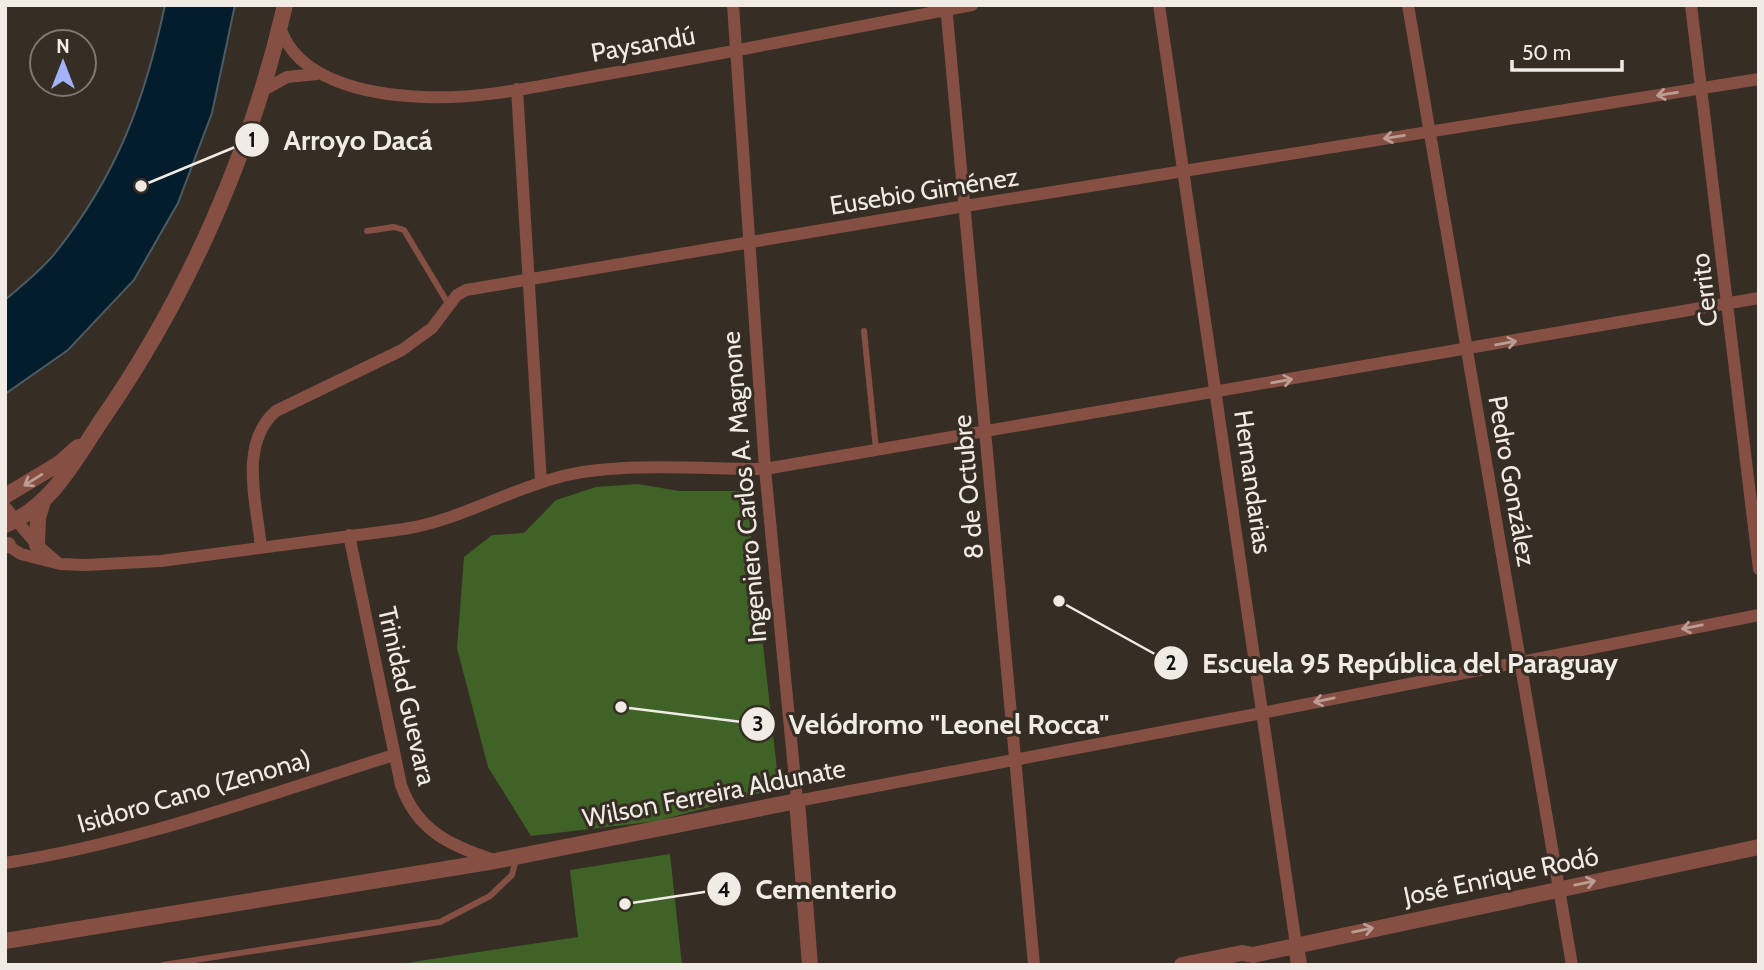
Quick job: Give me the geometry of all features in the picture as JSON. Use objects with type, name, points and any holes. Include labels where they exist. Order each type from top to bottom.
[{"type":"street","points":[[11,523],[43,500],[75,463],[101,421],[124,391],[152,343],[195,260],[262,91],[285,5]]},
{"type":"street","name":"Ingeniero Carlos A. Magnone","points":[[733,5],[765,469],[810,965]]},
{"type":"street","name":"Paysandú","points":[[262,91],[287,77],[304,73],[422,97],[517,89],[736,51],[972,5]]},
{"type":"street","name":"Hernandarias","points":[[1159,5],[1299,965]]},
{"type":"street","name":"Pedro González","points":[[1408,5],[1572,965]]},
{"type":"street","name":"Cerrito","points":[[1691,5],[1759,569]]},
{"type":"street","name":"8 de Octubre","points":[[946,8],[1034,965]]},
{"type":"street","name":"Paysandú","points":[[280,27],[287,47],[296,57],[322,75]]},
{"type":"street","name":"Eusebio Giménez","points":[[261,548],[253,454],[259,429],[266,419],[276,411],[402,349],[432,328],[449,305],[466,290],[965,206],[1759,79]]},
{"type":"street","points":[[517,89],[541,482]]},
{"type":"street","points":[[6,545],[21,554],[60,564],[161,561],[261,548],[436,523],[541,482],[592,471],[765,469],[1759,298]]},
{"type":"street","points":[[5,496],[60,463],[101,421]]},
{"type":"street","points":[[37,545],[39,512],[43,500]]},
{"type":"street","points":[[5,508],[11,523],[60,564]]},
{"type":"street","name":"Trinidad Guevara","points":[[349,535],[394,755],[408,806],[420,820],[460,848],[495,860]]},
{"type":"street","name":"Wilson Ferreira Aldunate","points":[[5,941],[517,857],[1759,615]]},
{"type":"street","name":"Isidoro Cano (Zenona)","points":[[5,863],[46,857],[140,834],[394,755]]},
{"type":"street","name":"José Enrique Rodó","points":[[1182,965],[1242,953],[1249,960],[1296,944],[1759,847]]},
{"type":"lane","points":[[367,231],[394,227],[404,230],[449,305]]},
{"type":"lane","points":[[864,331],[876,451]]},
{"type":"lane","points":[[163,965],[440,922],[489,896],[512,875],[517,857]]},
{"type":"green space","points":[[638,484],[679,491],[746,491],[779,788],[658,821],[531,836],[488,767],[457,648],[464,557],[492,535],[524,533],[556,500],[596,487]]},
{"type":"green space","points":[[670,854],[682,965],[393,965],[578,937],[570,870]]},
{"type":"water","points":[[165,5],[235,5],[212,113],[178,203],[134,280],[68,350],[5,394],[5,300],[56,252],[96,194],[112,165],[138,105]]},
{"type":"place","name":"Arroyo Dacá","points":[[141,186]]},
{"type":"place","name":"Escuela 95 República del Paraguay","points":[[1059,601]]},
{"type":"place","name":"Velódromo \"Leonel Rocca\"","points":[[621,707]]},
{"type":"place","name":"Cementerio","points":[[625,904]]}]
